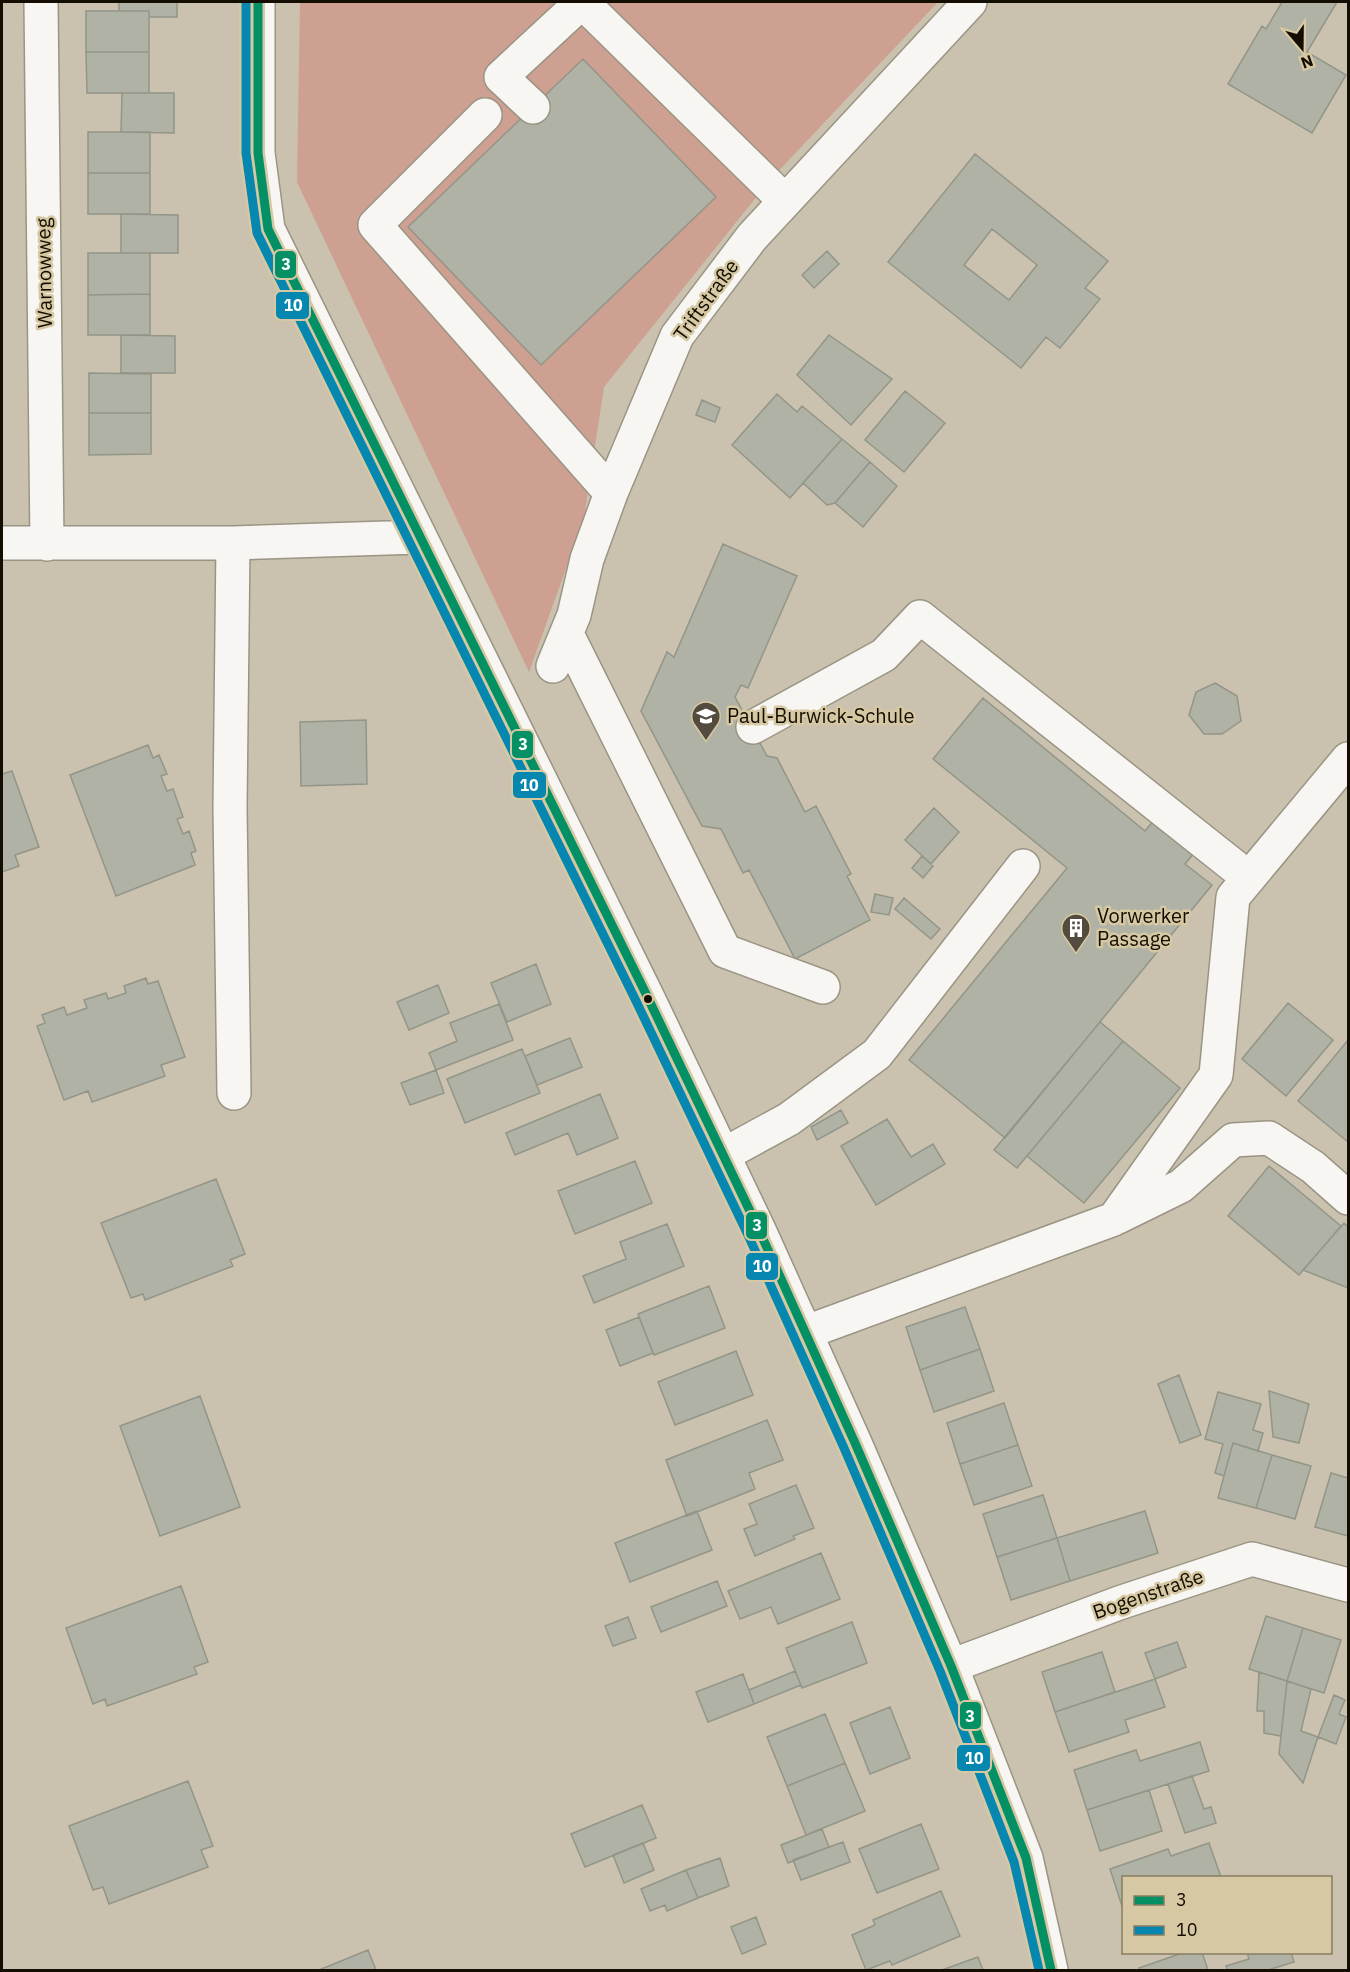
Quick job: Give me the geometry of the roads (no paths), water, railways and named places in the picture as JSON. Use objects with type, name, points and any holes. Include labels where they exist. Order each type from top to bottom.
[{"type":"street","name":"Warnowweg","points":[[41,2],[47,544]]},
{"type":"street","points":[[258,2],[258,153],[268,229],[418,537],[587,873],[723,1155],[804,1333],[951,1666],[1026,1858],[1052,1971]]},
{"type":"street","points":[[533,108],[501,77],[582,2],[785,201]]},
{"type":"street","name":"Triftstraße","points":[[553,666],[574,615],[587,559],[611,494],[677,336],[752,237],[970,2]]},
{"type":"street","points":[[485,115],[375,225],[611,494]]},
{"type":"street","points":[[2,543],[233,543],[418,537]]},
{"type":"street","points":[[233,543],[230,819],[234,1093]]},
{"type":"street","points":[[753,727],[884,655],[920,617],[1249,878]]},
{"type":"street","points":[[567,634],[725,951],[823,987]]},
{"type":"street","points":[[1114,1219],[1216,1075],[1233,897],[1348,759]]},
{"type":"street","points":[[723,1155],[789,1119],[877,1054],[1023,867]]},
{"type":"street","points":[[804,1333],[1114,1219],[1180,1186],[1233,1140],[1269,1138],[1313,1167],[1348,1198]]},
{"type":"street","name":"Bogenstraße","points":[[951,1666],[1119,1603],[1252,1559],[1348,1585]]},
{"type":"place","name":"Paul-Burwick-Schule","points":[[706,742]]},
{"type":"place","name":"Vorwerker Passage","points":[[1076,954]]}]
